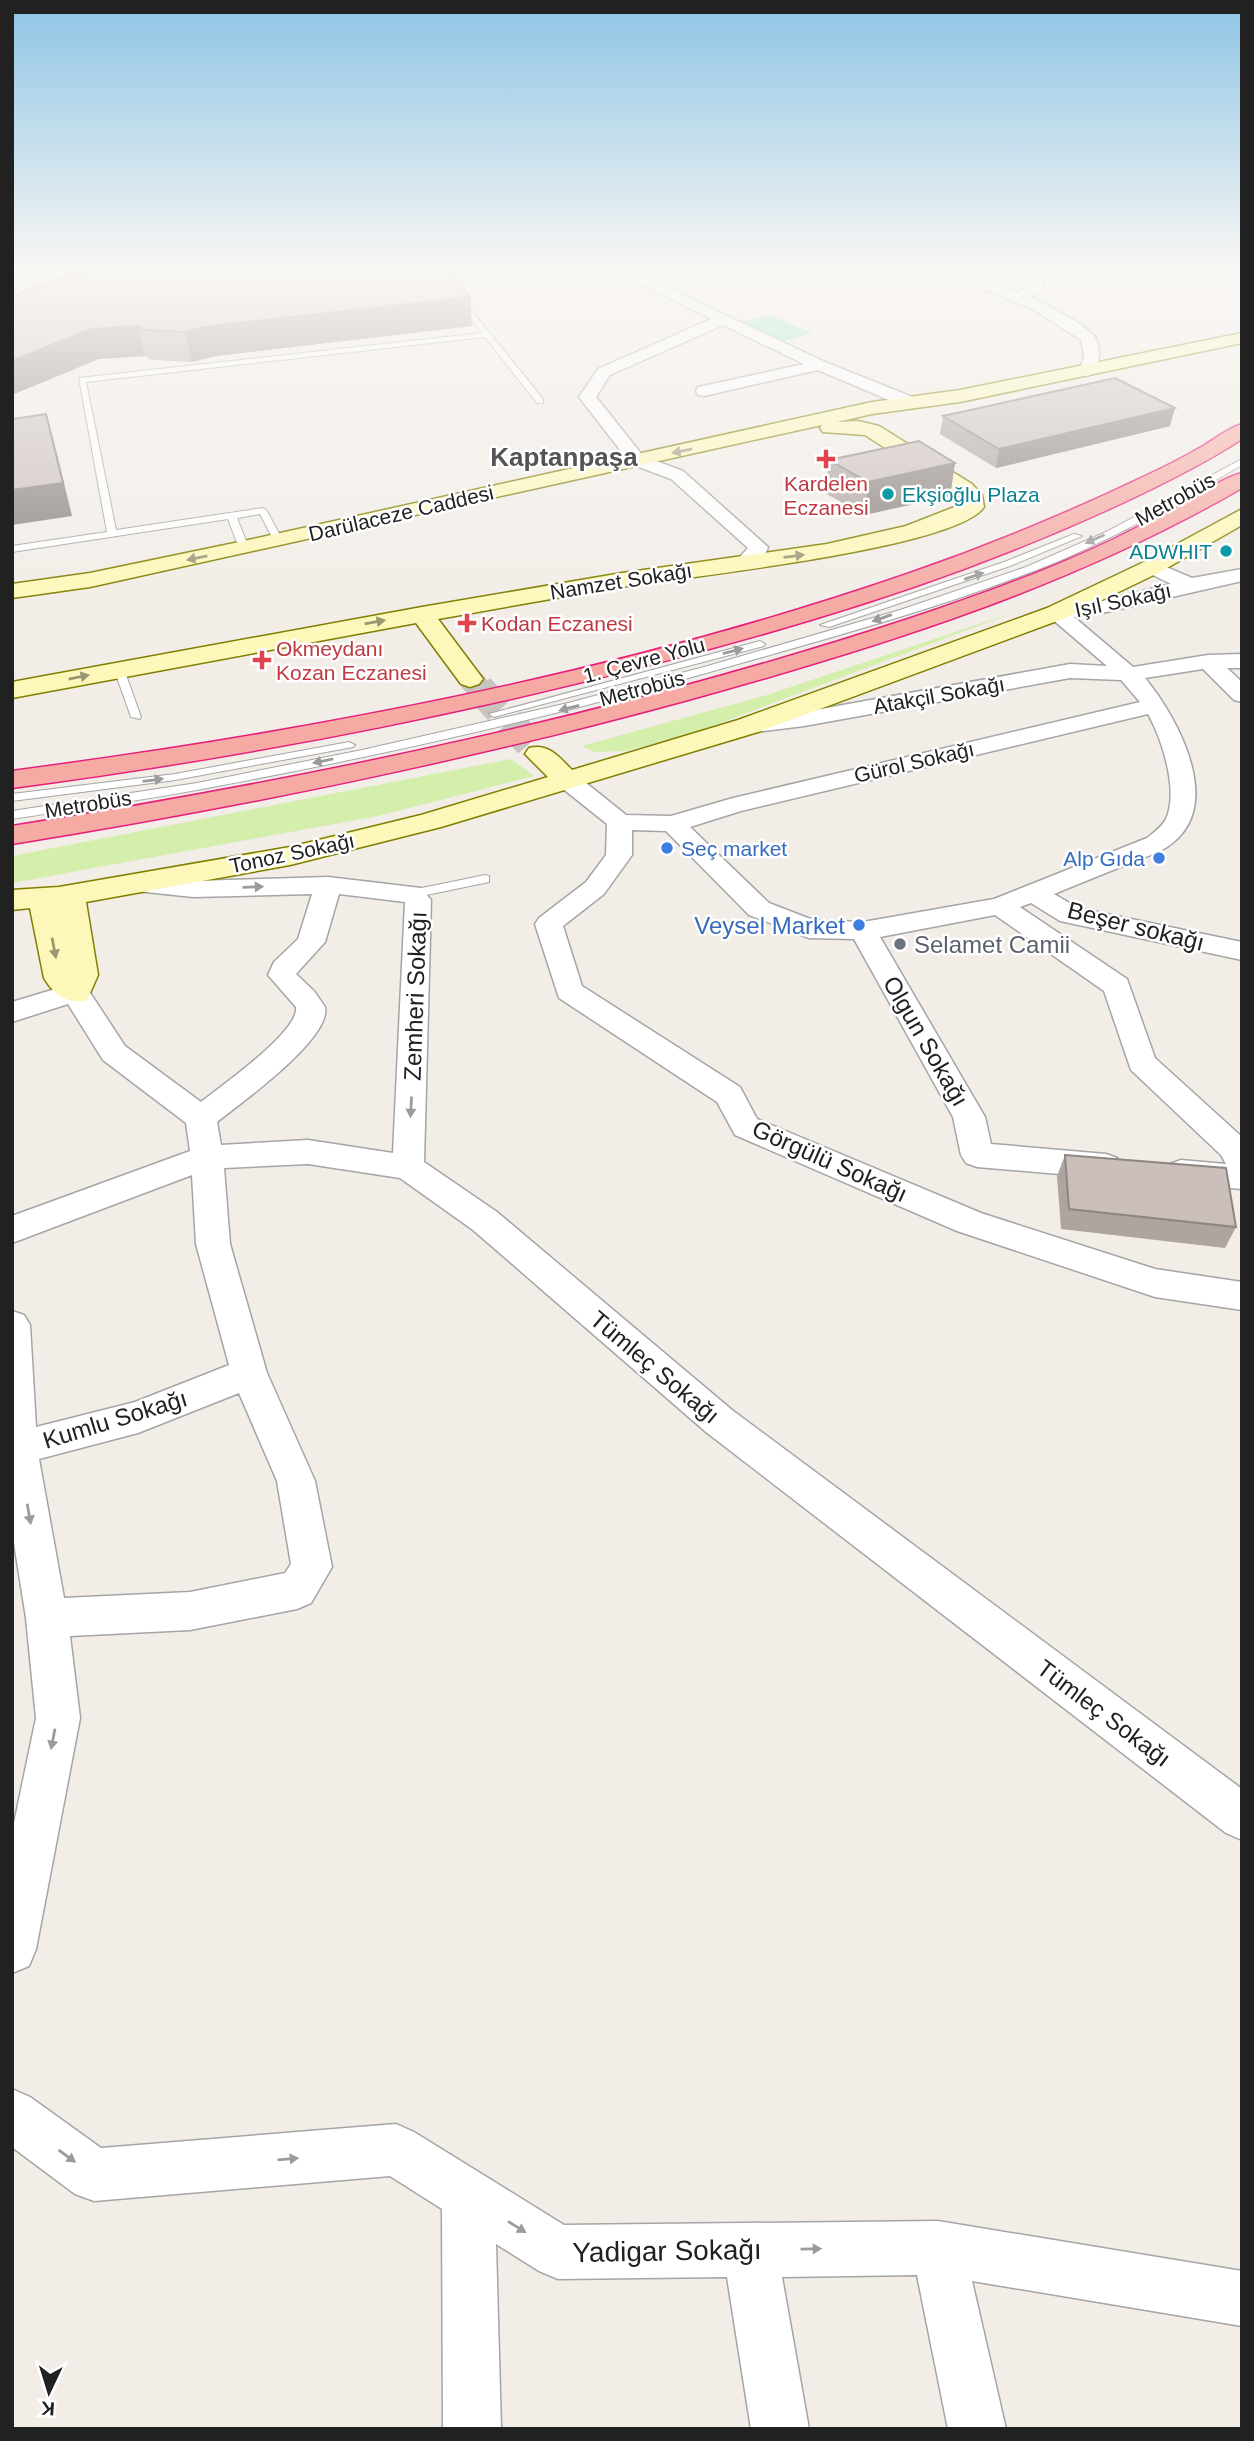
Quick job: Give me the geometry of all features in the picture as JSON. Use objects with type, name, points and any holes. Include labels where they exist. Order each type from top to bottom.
[{"type":"highway","name":"1. Çevre Yolu","points":[[12,780],[262,744],[557,683],[746,633],[910,582],[1046,531],[1188,463],[1242,430]]},
{"type":"highway","name":"1. Çevre Yolu","points":[[12,835],[249,794],[409,760],[642,705],[805,659],[1041,579],[1104,551],[1242,479]]},
{"type":"highway","points":[[12,759],[330,708],[533,669],[757,617],[863,584],[996,551]]},
{"type":"main road","name":"Darülaceze Caddesi","points":[[12,591],[90,580],[278,541],[909,402],[960,396],[1027,383]]},
{"type":"main road","points":[[872,430],[873,423],[879,420],[938,406],[960,396]]},
{"type":"main road","name":"Namzet Sokağı","points":[[12,690],[422,614],[852,546],[911,531],[963,513],[973,506],[971,495],[964,489],[872,430],[849,426],[790,433],[773,431]]},
{"type":"main road","name":"Tonoz Sokağı","points":[[12,900],[56,897],[290,856],[430,821],[748,726],[1056,613],[1152,567],[1242,516]]},
{"type":"main road","points":[[12,598],[90,580]]},
{"type":"main road","points":[[422,614],[470,679]]},
{"type":"main road","points":[[539,754],[566,779]]},
{"type":"main road","points":[[56,897],[60,978],[75,992]]},
{"type":"street","points":[[597,383],[587,397],[637,460],[677,475],[758,547],[756,553],[745,562]]},
{"type":"street","points":[[704,391],[740,383]]},
{"type":"street","points":[[863,383],[909,402]]},
{"type":"street","name":"Işıl Sokağı","points":[[1152,567],[1190,586]]},
{"type":"street","name":"Işıl Sokağı","points":[[1056,613],[1102,607],[1242,575]]},
{"type":"street","points":[[673,824],[759,909],[809,929],[863,931],[1000,906],[1156,843],[1173,831],[1184,805],[1178,750],[1155,705],[1129,674],[1056,613]]},
{"type":"street","name":"Atakçil Sokağı","points":[[748,726],[804,719],[1070,671],[1129,674],[1208,662],[1242,661]]},
{"type":"street","points":[[1208,662],[1242,695]]},
{"type":"street","name":"Gürol Sokağı","points":[[620,822],[673,824],[733,805],[1155,705]]},
{"type":"street","points":[[566,779],[620,822]]},
{"type":"street","name":"Görgülü Sokağı","points":[[620,822],[619,855],[595,888],[548,924],[569,991],[729,1095],[746,1127],[969,1222],[1155,1283],[1242,1296]]},
{"type":"street","name":"Zemheri Sokağı","points":[[136,884],[193,889],[328,885],[412,894],[418,900],[408,1167]]},
{"type":"street","points":[[201,1118],[284,1051],[310,1024],[312,1011],[309,1004],[282,975],[284,968],[311,942],[328,885]]},
{"type":"street","name":"Beşer sokağı","points":[[1033,893],[1070,915],[1242,951]]},
{"type":"street","points":[[1000,906],[1117,986],[1142,1063],[1232,1147],[1242,1164]]},
{"type":"street","name":"Olgun Sokağı","points":[[863,931],[969,1117],[976,1155],[1242,1177]]},
{"type":"street","points":[[12,1012],[75,992],[114,1053],[201,1118],[207,1157],[213,1244],[250,1373],[296,1481],[312,1567],[297,1590],[190,1611],[47,1618]]},
{"type":"street","name":"Tümleç Sokağı","points":[[12,1230],[207,1157],[307,1152],[408,1167],[485,1221],[719,1422],[1242,1818]]},
{"type":"street","points":[[12,1325],[18,1448],[47,1618],[58,1718],[12,1948]]},
{"type":"street","name":"Kumlu Sokağı","points":[[18,1448],[138,1418],[250,1373]]},
{"type":"street","name":"Yadigar Sokağı","points":[[12,2115],[94,2175],[396,2150],[558,2252],[938,2248],[1242,2299]]},
{"type":"street","points":[[468,2196],[472,2429]]},
{"type":"street","points":[[938,2248],[977,2429]]},
{"type":"street","points":[[750,2250],[780,2429]]},
{"type":"lane","points":[[83,383],[112,533]]},
{"type":"lane","points":[[525,383],[540,401]]},
{"type":"lane","name":"Metrobüs","points":[[12,797],[175,777],[442,728],[813,629],[1007,564],[1062,542],[1117,518],[1242,450]]},
{"type":"lane","name":"Metrobüs","points":[[12,815],[221,782],[382,749],[557,711],[694,674],[871,622],[1030,569],[1129,524],[1242,461]]},
{"type":"lane","points":[[12,549],[263,511],[278,541]]},
{"type":"lane","points":[[231,515],[244,548]]},
{"type":"lane","points":[[119,669],[136,717]]},
{"type":"lane","points":[[412,894],[485,879]]},
{"type":"green space","points":[[1018,611],[683,737],[624,751],[595,752],[582,746],[767,695]]},
{"type":"green space","points":[[511,759],[534,776],[378,816],[12,883],[12,856]]},
{"type":"building","points":[[1093,383],[1125,383],[1175,408],[999,449],[943,416]]},
{"type":"building","points":[[46,414],[63,483],[12,490],[12,419]]},
{"type":"building","points":[[919,441],[955,463],[868,482],[829,460]]},
{"type":"building","points":[[1065,1155],[1226,1168],[1236,1227],[1069,1209]]},
{"type":"tunnel","points":[[470,679],[480,690]]},
{"type":"tunnel","points":[[479,688],[539,754]]},
{"type":"place","name":"Kardelen Eczanesi","points":[[826,459]]},
{"type":"place","name":"Ekşioğlu Plaza","points":[[888,494]]},
{"type":"place","name":"ADWHIT","points":[[1226,551]]},
{"type":"place","name":"Kodan Eczanesi","points":[[467,623]]},
{"type":"place","name":"Okmeydanı Kozan Eczanesi","points":[[262,660]]},
{"type":"place","name":"Seç market","points":[[667,848]]},
{"type":"place","name":"Alp Gıda","points":[[1159,858]]},
{"type":"place","name":"Veysel Market","points":[[859,925]]},
{"type":"place","name":"Selamet Camii","points":[[900,944]]},
{"type":"district","name":"Kaptanpaşa","points":[[564,457]]}]
